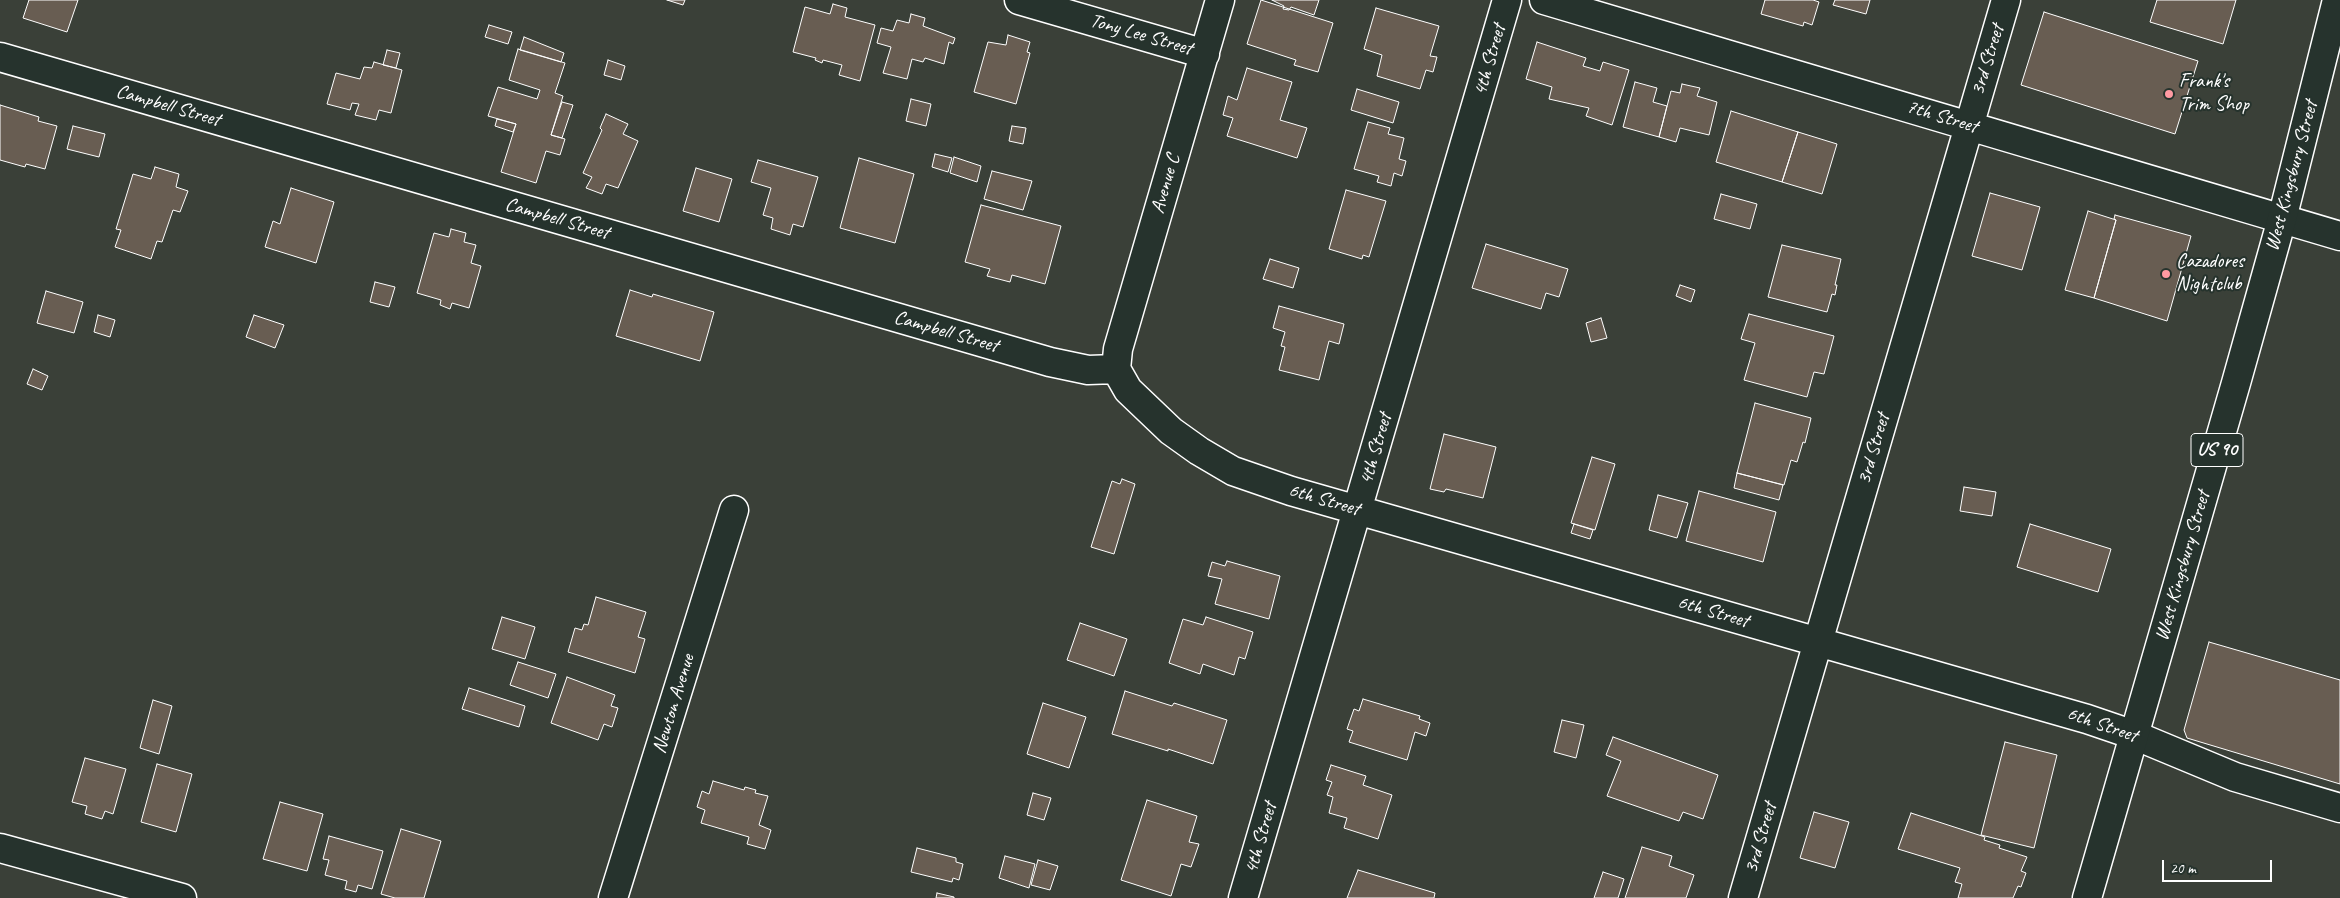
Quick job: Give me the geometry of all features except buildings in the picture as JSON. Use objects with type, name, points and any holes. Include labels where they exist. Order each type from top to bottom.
[{"type":"street","name":"Tony Lee Street","points":[[1019,0],[1205,54]]},
{"type":"street","name":"Avenue C","points":[[1116,369],[1118,349],[1220,0]]},
{"type":"street","name":"4th Street","points":[[1243,898],[1508,0]]},
{"type":"street","name":"7th Street","points":[[1544,0],[2340,236]]},
{"type":"street","name":"3rd Street","points":[[1743,898],[2006,0]]},
{"type":"street","name":"West Kingsbury Street","points":[[2087,898],[2282,219],[2337,0]]},
{"type":"street","name":"Campbell Street","points":[[0,57],[1050,362],[1088,370],[1116,369]]},
{"type":"street","name":"6th Street","points":[[1116,369],[1128,390],[1171,431],[1199,452],[1233,471],[1291,491],[1817,643],[2087,718],[2134,735],[2235,777],[2340,808]]},
{"type":"street","name":"Newton Avenue","points":[[613,898],[734,510]]},
{"type":"street","points":[[0,848],[182,898]]},
{"type":"place","name":"Frank's Trim Shop","points":[[2169,94]]},
{"type":"place","name":"Cazadores Nightclub","points":[[2166,274]]}]
